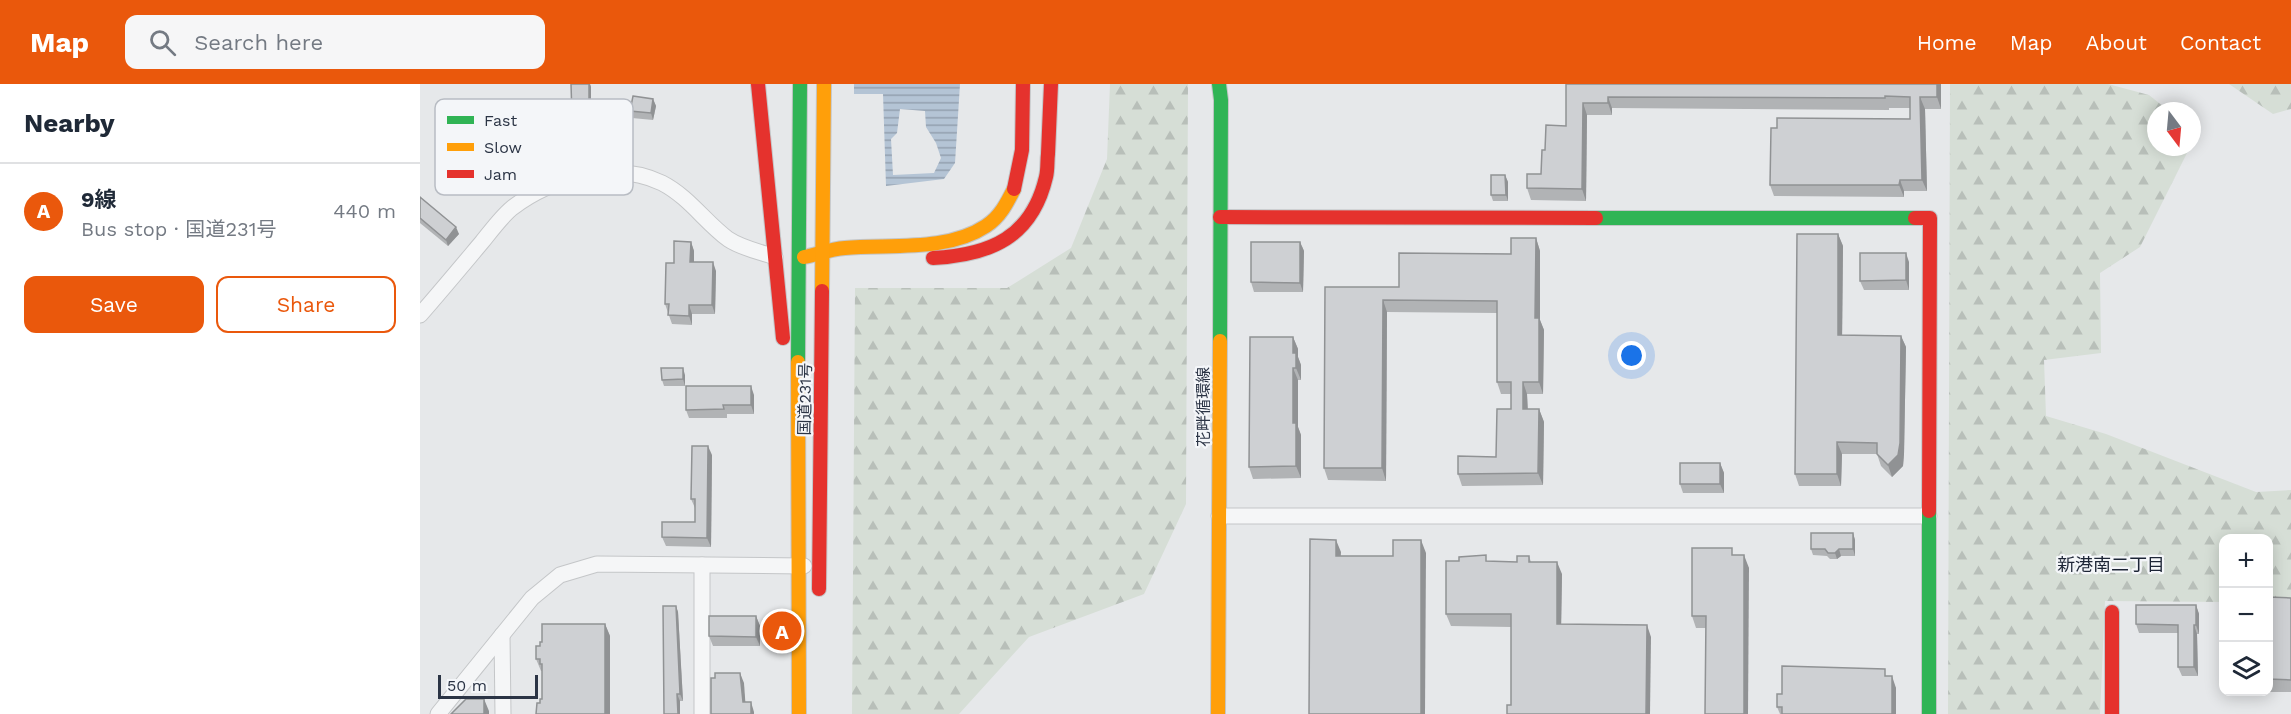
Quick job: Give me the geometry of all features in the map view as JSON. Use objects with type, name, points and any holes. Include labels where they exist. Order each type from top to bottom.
[{"type":"main road","name":"国道231号","points":[[758,84],[797,468]]},
{"type":"main road","name":"国道231号","points":[[799,714],[800,566],[797,468],[800,84]]},
{"type":"main road","name":"国道231号","points":[[819,599],[824,84]]},
{"type":"main road","points":[[775,257],[800,258],[842,248],[898,246],[956,240],[985,227],[1006,208],[1014,190],[1020,164],[1023,84]]},
{"type":"main road","points":[[823,253],[844,258],[959,258],[988,251],[1014,234],[1034,212],[1047,175],[1051,84]]},
{"type":"main road","name":"花畔循環線","points":[[1218,714],[1221,100],[1219,84]]},
{"type":"main road","name":"花畔循環線","points":[[1221,100],[1224,84]]},
{"type":"main road","points":[[1220,217],[1930,218],[1929,714]]},
{"type":"main road","points":[[2112,612],[2112,714]]},
{"type":"street","points":[[633,175],[661,182],[679,193],[729,239],[775,257]]},
{"type":"street","points":[[420,315],[511,209],[533,195]]},
{"type":"street","points":[[1219,516],[1929,516]]},
{"type":"street","points":[[438,714],[532,597],[560,575],[597,564],[819,565]]},
{"type":"street","points":[[702,565],[702,714]]},
{"type":"street","points":[[502,635],[503,714]]},
{"type":"green space","points":[[1110,84],[1188,84],[1186,504],[1144,594],[1029,637],[959,714],[852,714],[855,288],[1007,288],[1071,248],[1107,159]]},
{"type":"green space","points":[[1950,84],[2108,84],[2149,95],[2158,102],[2147,102],[2147,156],[2186,156],[2140,247],[2100,273],[2101,353],[2044,360],[2046,416],[2106,434],[2256,492],[2291,490],[2291,602],[2273,602],[2273,534],[2219,534],[2219,602],[2105,601],[2100,714],[1948,714]]},
{"type":"green space","points":[[2229,84],[2291,84],[2291,109],[2273,114]]},
{"type":"water","points":[[854,84],[960,84],[955,163],[944,179],[886,186],[883,94],[854,94]],"holes":[[[900,109],[925,111],[926,127],[936,143],[941,158],[934,173],[893,175],[891,139],[897,133]]]},
{"type":"building","points":[[571,84],[589,84],[589,99],[571,99]]},
{"type":"building","points":[[1566,84],[1937,84],[1937,97],[1920,97],[1922,180],[1900,180],[1899,185],[1770,185],[1771,128],[1777,128],[1777,118],[1910,119],[1910,97],[1608,97],[1608,103],[1583,103],[1582,189],[1527,188],[1527,174],[1541,174],[1546,125],[1566,126]]},
{"type":"building","points":[[633,96],[653,99],[651,113],[633,111]]},
{"type":"building","points":[[1491,175],[1505,175],[1506,195],[1491,195]]},
{"type":"building","points":[[420,197],[456,227],[446,240],[420,218]]},
{"type":"building","points":[[1797,234],[1838,234],[1838,335],[1901,336],[1900,443],[1898,455],[1888,465],[1877,454],[1877,443],[1837,442],[1837,474],[1795,474]]},
{"type":"building","points":[[1511,238],[1536,238],[1535,318],[1539,318],[1539,382],[1523,382],[1523,409],[1539,409],[1538,473],[1458,474],[1458,456],[1496,457],[1497,409],[1511,409],[1511,382],[1497,382],[1497,301],[1383,300],[1382,468],[1324,468],[1325,287],[1399,287],[1399,253],[1511,254]]},
{"type":"building","points":[[674,241],[691,242],[690,262],[713,262],[712,305],[689,305],[689,316],[668,315],[669,304],[665,304],[666,263],[674,263]]},
{"type":"building","points":[[1251,242],[1300,242],[1300,283],[1251,282]]},
{"type":"building","points":[[1860,253],[1906,253],[1906,280],[1860,281]]},
{"type":"building","points":[[1250,337],[1293,337],[1293,353],[1296,353],[1296,368],[1293,368],[1293,423],[1296,423],[1296,466],[1249,467]]},
{"type":"building","points":[[661,368],[683,368],[683,379],[662,380]]},
{"type":"building","points":[[686,386],[751,386],[751,405],[723,405],[724,409],[686,410]]},
{"type":"building","points":[[692,446],[708,446],[707,538],[662,537],[662,522],[695,522],[695,499],[691,499]]},
{"type":"building","points":[[1680,463],[1720,463],[1720,484],[1680,484]]},
{"type":"building","points":[[1811,533],[1853,533],[1853,549],[1839,549],[1835,553],[1828,553],[1825,549],[1811,549]]},
{"type":"building","points":[[1310,539],[1336,540],[1336,556],[1393,556],[1393,540],[1421,540],[1421,714],[1309,714]]},
{"type":"building","points":[[1692,548],[1732,548],[1732,555],[1744,555],[1744,714],[1705,714],[1706,616],[1692,616]]},
{"type":"building","points":[[1486,555],[1486,561],[1517,562],[1517,556],[1529,556],[1529,562],[1557,562],[1557,624],[1647,625],[1646,714],[1507,714],[1507,705],[1511,705],[1511,614],[1446,614],[1446,561],[1459,561],[1459,557]]},
{"type":"building","points":[[2273,597],[2291,598],[2291,680],[2273,679]]},
{"type":"building","points":[[2136,605],[2196,605],[2194,667],[2178,667],[2178,625],[2136,624]]},
{"type":"building","points":[[663,606],[676,606],[680,694],[677,694],[678,714],[664,714]]},
{"type":"building","points":[[709,616],[756,616],[756,637],[709,636]]},
{"type":"building","points":[[542,624],[605,624],[605,714],[536,714],[537,703],[540,703],[542,699],[542,664],[540,664],[540,659],[536,659],[536,646],[540,646],[542,642]]},
{"type":"building","points":[[1782,666],[1885,669],[1885,676],[1892,676],[1892,714],[1782,714],[1782,707],[1777,707],[1777,694],[1782,694]]},
{"type":"building","points":[[715,673],[740,673],[743,702],[751,702],[751,714],[711,714],[711,678],[715,678]]},
{"type":"building","points":[[466,699],[484,699],[484,714],[451,714]]},
{"type":"traffic: fast","points":[[798,362],[800,84]]},
{"type":"traffic: fast","points":[[1219,84],[1221,100],[1220,341]]},
{"type":"traffic: fast","points":[[1596,218],[1915,218]]},
{"type":"traffic: fast","points":[[1929,511],[1929,714]]},
{"type":"traffic: slow","points":[[822,291],[824,84]]},
{"type":"traffic: slow","points":[[804,257],[830,250],[918,245],[954,240],[971,234],[991,222],[1003,209],[1014,189]]},
{"type":"traffic: slow","points":[[1218,714],[1220,341]]},
{"type":"traffic: slow","points":[[798,362],[799,714]]},
{"type":"traffic: jam","points":[[758,84],[783,338]]},
{"type":"traffic: jam","points":[[1014,189],[1022,150],[1023,84]]},
{"type":"traffic: jam","points":[[933,258],[973,253],[991,247],[1006,239],[1031,215],[1040,198],[1047,174],[1051,84]]},
{"type":"traffic: jam","points":[[1220,217],[1596,218]]},
{"type":"traffic: jam","points":[[1915,218],[1930,218],[1929,511]]},
{"type":"traffic: jam","points":[[819,589],[822,291]]},
{"type":"traffic: jam","points":[[2112,612],[2112,714]]},
{"type":"place","name":"9線","points":[[782,631]]},
{"type":"district","name":"新港南二丁目","points":[[2111,564]]}]
